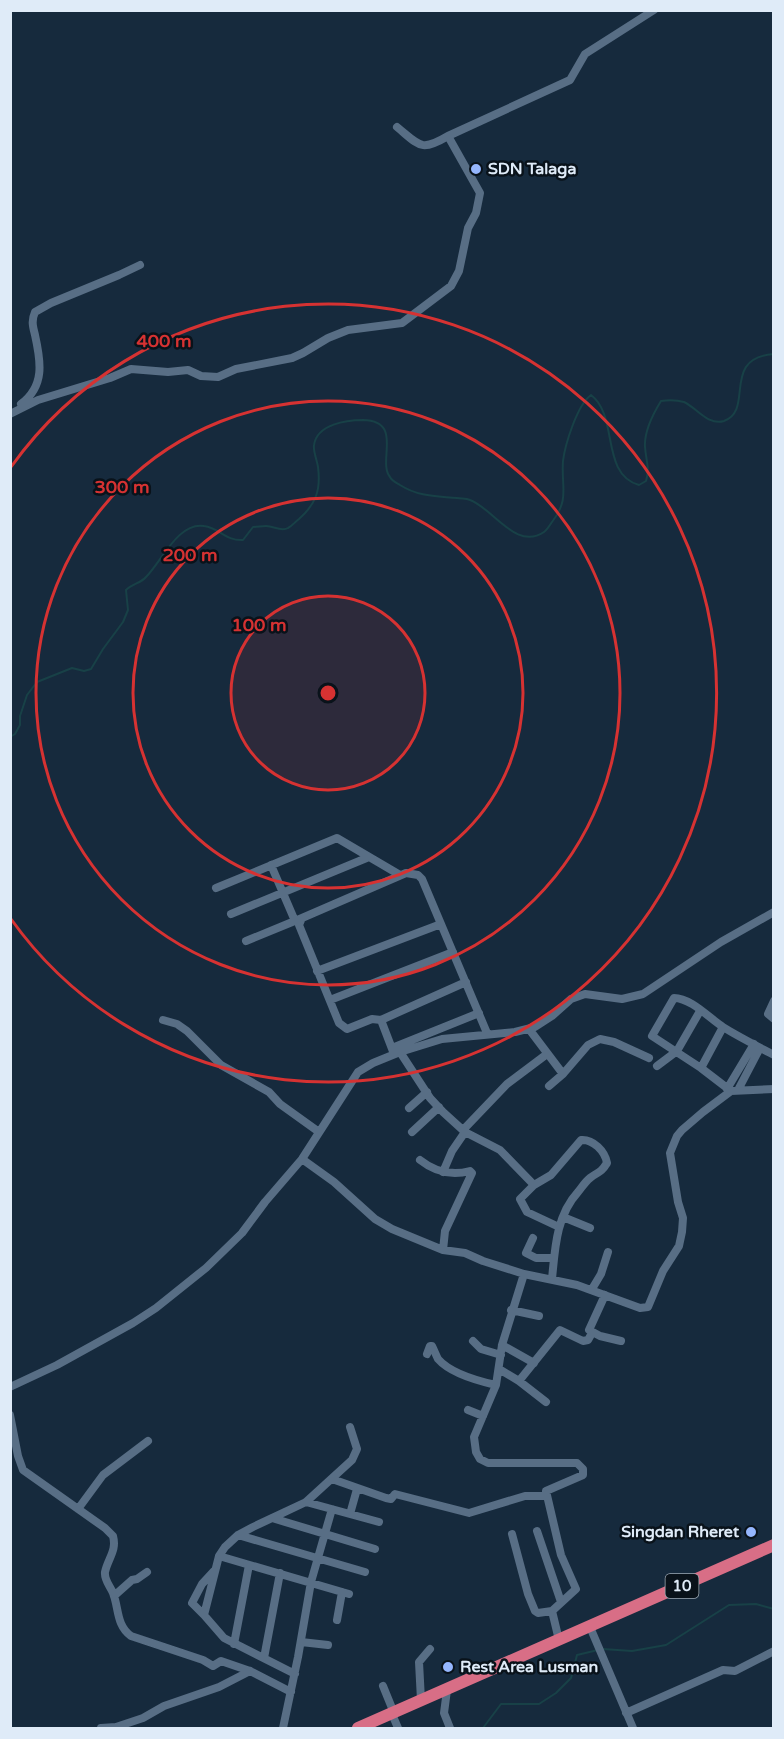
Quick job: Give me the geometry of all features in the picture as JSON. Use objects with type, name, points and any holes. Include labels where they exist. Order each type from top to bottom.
[{"type":"highway","name":"10","points":[[358,1728],[774,1545]]},
{"type":"street","points":[[397,128],[422,146],[435,144],[570,80],[585,54],[654,10]]},
{"type":"street","points":[[10,413],[38,400],[110,378],[131,369],[168,372],[188,370],[201,376],[218,377],[236,369],[292,358],[327,338],[348,330],[402,323],[451,286],[459,270],[468,228],[476,213],[480,193],[448,136]]},
{"type":"street","points":[[10,413],[28,399],[35,389],[40,362],[32,321],[35,312],[140,264]]},
{"type":"street","points":[[216,888],[336,838],[400,875]]},
{"type":"street","points":[[231,914],[369,857]]},
{"type":"street","points":[[271,865],[299,919],[300,930],[343,1028],[352,1028],[372,1019],[381,1020],[466,982]]},
{"type":"street","points":[[246,941],[400,875],[412,873],[422,879],[487,1034]]},
{"type":"street","points":[[395,1051],[442,1039],[529,1029],[552,1016],[571,999],[585,994],[622,999],[643,994],[721,942],[774,912]]},
{"type":"street","points":[[317,971],[441,924]]},
{"type":"street","points":[[330,1000],[453,952]]},
{"type":"street","points":[[774,1055],[675,997],[652,1034],[653,1038],[677,1051],[732,1090],[774,1089]]},
{"type":"street","points":[[774,1001],[768,1014],[774,1019]]},
{"type":"street","points":[[657,1066],[677,1051],[700,1011]]},
{"type":"street","points":[[10,1388],[57,1365],[156,1308],[228,1249],[302,1159],[358,1072],[395,1051],[479,1013]]},
{"type":"street","points":[[163,1020],[177,1024],[187,1031],[221,1065],[269,1092],[280,1104],[320,1132]]},
{"type":"street","points":[[381,1020],[395,1051],[439,1107],[464,1131],[500,1150],[534,1185]]},
{"type":"street","points":[[701,1068],[723,1027]]},
{"type":"street","points":[[529,1029],[563,1074]]},
{"type":"street","points":[[549,1086],[563,1074],[586,1046],[600,1039],[614,1042],[649,1058]]},
{"type":"street","points":[[302,1159],[392,1229],[442,1250],[465,1253],[524,1274],[592,1289],[640,1308],[648,1307],[663,1271],[679,1246],[682,1232],[683,1218],[678,1202],[671,1149],[681,1130],[732,1090],[757,1046]]},
{"type":"street","points":[[443,1172],[464,1131],[507,1084],[547,1054]]},
{"type":"street","points":[[409,1108],[427,1092]]},
{"type":"street","points":[[412,1132],[439,1107]]},
{"type":"street","points":[[552,1280],[553,1252],[569,1201],[590,1178],[600,1173],[606,1164],[604,1154],[587,1140],[581,1140],[551,1175],[534,1185],[520,1199],[525,1209],[537,1218],[559,1227]]},
{"type":"street","points":[[420,1160],[433,1169],[443,1172],[470,1171],[472,1173],[446,1231],[442,1250]]},
{"type":"street","points":[[563,1217],[590,1228]]},
{"type":"street","points":[[533,1238],[526,1253],[536,1258],[554,1258]]},
{"type":"street","points":[[592,1289],[601,1275],[608,1252]]},
{"type":"street","points":[[512,1534],[528,1594],[535,1611],[538,1613],[552,1611],[575,1590],[576,1586],[561,1555],[545,1496],[548,1489],[583,1475],[583,1469],[580,1464],[491,1464],[484,1462],[474,1446],[474,1437],[496,1384],[502,1345],[524,1274]]},
{"type":"street","points":[[605,1295],[588,1330],[621,1341]]},
{"type":"street","points":[[511,1310],[538,1316]]},
{"type":"street","points":[[519,1381],[560,1329],[583,1341],[588,1340],[592,1333]]},
{"type":"street","points":[[473,1341],[481,1348],[501,1355]]},
{"type":"street","points":[[502,1345],[534,1363]]},
{"type":"street","points":[[427,1354],[432,1346],[439,1360],[461,1374],[496,1384]]},
{"type":"street","points":[[499,1369],[546,1402]]},
{"type":"street","points":[[468,1410],[483,1416]]},
{"type":"street","points":[[10,1415],[23,1470],[113,1536],[114,1552],[105,1573],[123,1627],[131,1636],[203,1660],[213,1666],[224,1661],[250,1671],[291,1692]]},
{"type":"street","points":[[204,1615],[219,1556],[225,1547],[238,1535],[306,1502],[332,1479],[355,1455],[356,1443],[350,1427]]},
{"type":"street","points":[[78,1509],[103,1475],[148,1442]]},
{"type":"street","points":[[332,1479],[357,1490],[389,1499],[395,1494],[469,1513],[525,1496],[545,1496]]},
{"type":"street","points":[[350,1514],[357,1490]]},
{"type":"street","points":[[306,1502],[379,1522]]},
{"type":"street","points":[[283,1728],[311,1582],[332,1509]]},
{"type":"street","points":[[272,1518],[375,1548]]},
{"type":"street","points":[[537,1531],[561,1602]]},
{"type":"street","points":[[238,1535],[365,1572]]},
{"type":"street","points":[[219,1556],[346,1593],[337,1620]]},
{"type":"street","points":[[234,1644],[249,1565]]},
{"type":"street","points":[[216,1568],[202,1584],[192,1603],[224,1638],[295,1674]]},
{"type":"street","points":[[114,1596],[132,1580],[147,1572]]},
{"type":"street","points":[[264,1658],[280,1573]]},
{"type":"street","points":[[552,1611],[559,1640]]},
{"type":"street","points":[[590,1627],[633,1728]]},
{"type":"street","points":[[301,1642],[328,1645]]},
{"type":"street","points":[[422,1700],[419,1662],[430,1649]]},
{"type":"street","points":[[626,1713],[725,1670],[735,1671],[774,1650]]},
{"type":"street","points":[[101,1728],[116,1727],[143,1718],[164,1706],[208,1692],[250,1671]]},
{"type":"street","points":[[383,1686],[398,1728]]},
{"type":"street","points":[[447,1690],[444,1713],[450,1728]]},
{"type":"waterway","points":[[10,737],[15,734],[20,725],[20,716],[27,695],[37,682],[72,668],[84,671],[91,669],[123,622],[128,610],[126,590],[146,577],[178,536],[195,526],[204,526],[232,539],[243,540],[253,527],[266,526],[285,529],[305,513],[310,508],[318,490],[319,475],[314,445],[316,438],[327,428],[349,421],[375,422],[383,427],[386,434],[387,470],[393,481],[421,494],[468,499],[515,533],[534,536],[544,532],[558,514],[564,493],[563,461],[566,445],[581,407],[591,395],[600,404],[605,416],[619,469],[627,479],[639,485],[646,481],[648,468],[645,441],[652,417],[661,401],[684,402],[708,419],[724,421],[733,415],[737,406],[740,385],[748,365],[758,358],[774,354]]},
{"type":"waterway","points":[[603,1649],[632,1651],[666,1645],[729,1605],[756,1604],[774,1609]]},
{"type":"waterway","points":[[483,1728],[501,1704],[539,1704],[556,1693],[571,1678],[577,1655],[598,1650]]},
{"type":"place","name":"SDN Talaga","points":[[476,169]]},
{"type":"place","name":"Singdan Rheret","points":[[751,1532]]},
{"type":"place","name":"Rest Area Lusman","points":[[448,1667]]}]
